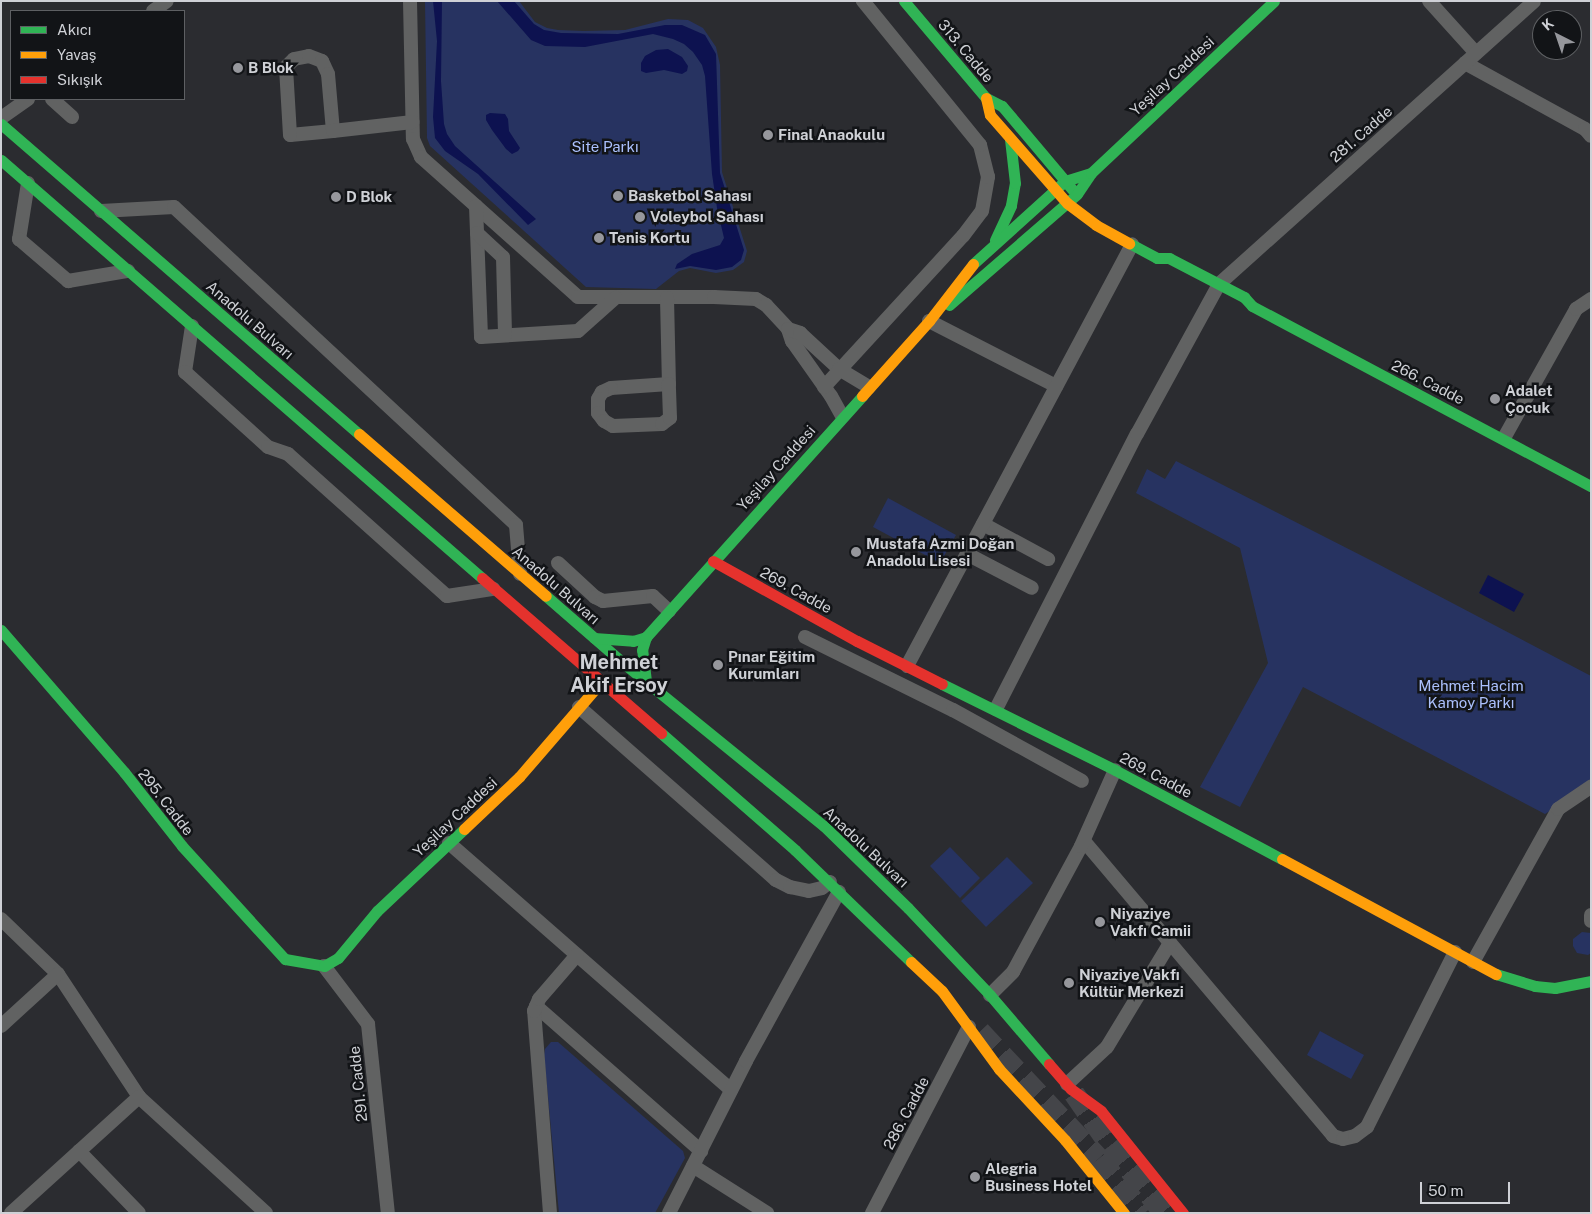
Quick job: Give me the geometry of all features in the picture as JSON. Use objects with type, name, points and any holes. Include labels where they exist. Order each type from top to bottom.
[{"type":"main road","name":"313. Cadde","points":[[904,1],[986,98],[1002,106],[1071,188]]},
{"type":"main road","name":"Yeşilay Caddesi","points":[[646,636],[868,386],[929,321],[960,279],[992,246],[1090,173],[1274,1]]},
{"type":"main road","name":"313. Cadde","points":[[986,98],[990,115],[1061,196]]},
{"type":"main road","name":"Anadolu Bulvarı","points":[[1,124],[594,638],[824,826],[908,908],[990,995],[1069,1086],[1101,1111],[1183,1213]]},
{"type":"main road","points":[[992,246],[1011,205],[1015,184],[1014,159],[1009,138]]},
{"type":"main road","points":[[1,160],[600,683],[705,770],[834,887],[942,991],[999,1069],[1065,1140],[1124,1213]]},
{"type":"main road","name":"Yeşilay Caddesi","points":[[929,321],[962,296],[1061,196],[1090,173]]},
{"type":"main road","points":[[1071,188],[1084,216]]},
{"type":"main road","name":"266. Cadde","points":[[1061,196],[1084,216],[1157,258],[1169,258],[1212,289],[1244,297],[1252,306],[1504,438],[1591,486]]},
{"type":"main road","points":[[1157,258],[1163,269]]},
{"type":"main road","name":"269. Cadde","points":[[713,561],[857,641],[1115,770],[1500,976],[1535,986],[1571,986],[1591,981]]},
{"type":"main road","name":"295. Cadde","points":[[1,630],[124,772],[182,846],[285,959],[324,966]]},
{"type":"main road","points":[[594,638],[633,641],[646,636]]},
{"type":"main road","points":[[646,636],[642,650],[646,681]]},
{"type":"main road","name":"Yeşilay Caddesi","points":[[324,966],[338,958],[377,911],[519,777],[600,683]]},
{"type":"street","points":[[154,10],[167,1]]},
{"type":"street","points":[[410,1],[413,140],[420,157],[578,297],[667,298],[714,296],[756,299],[766,305],[788,329],[792,341],[842,416]]},
{"type":"street","points":[[824,387],[973,223],[982,211],[988,177],[980,145],[863,1]]},
{"type":"street","points":[[1429,1],[1476,53]]},
{"type":"street","name":"281. Cadde","points":[[996,709],[1212,289],[1534,1]]},
{"type":"street","points":[[333,131],[328,74],[322,60],[309,56],[294,58],[286,67],[290,134],[333,131],[412,122]]},
{"type":"street","points":[[1465,63],[1585,129],[1591,136]]},
{"type":"street","points":[[1,118],[27,100]]},
{"type":"street","points":[[53,100],[72,117]]},
{"type":"street","points":[[28,183],[19,239],[68,281],[128,271]]},
{"type":"street","points":[[476,206],[481,337],[578,331],[615,298]]},
{"type":"street","points":[[101,211],[174,207],[516,525],[520,574]]},
{"type":"street","points":[[477,233],[504,257],[506,335]]},
{"type":"street","points":[[907,666],[1132,244]]},
{"type":"street","points":[[667,298],[670,418],[662,424],[613,426],[604,421],[598,413],[598,399],[602,392],[611,388],[669,384]]},
{"type":"street","points":[[1504,438],[1576,309],[1591,299]]},
{"type":"street","points":[[929,321],[1056,386]]},
{"type":"street","points":[[192,326],[185,372],[268,447],[288,454],[447,596],[492,589]]},
{"type":"street","points":[[788,329],[800,333],[839,369],[868,386]]},
{"type":"street","points":[[983,524],[1048,559]]},
{"type":"street","points":[[967,554],[1032,588]]},
{"type":"street","points":[[558,563],[603,601],[653,596],[669,611]]},
{"type":"street","points":[[805,637],[953,710],[1082,781]]},
{"type":"street","points":[[953,710],[962,692]]},
{"type":"street","points":[[579,707],[776,880],[790,887],[809,891],[834,887]]},
{"type":"street","points":[[990,995],[1013,972],[1084,841],[1115,770]]},
{"type":"street","points":[[1473,962],[1558,809],[1591,787]]},
{"type":"street","points":[[1084,841],[1333,1136],[1343,1139],[1355,1136],[1366,1127],[1455,952]]},
{"type":"street","points":[[449,843],[731,1090]]},
{"type":"street","points":[[669,1213],[834,887]]},
{"type":"street","points":[[1591,915],[1591,921]]},
{"type":"street","points":[[4,925],[58,974],[139,1097],[266,1213]]},
{"type":"street","points":[[1069,1086],[1107,1047],[1170,943]]},
{"type":"street","points":[[550,1213],[534,1011],[539,999],[577,955]]},
{"type":"street","name":"291. Cadde","points":[[324,966],[368,1024],[388,1213]]},
{"type":"street","points":[[1,1026],[58,974]]},
{"type":"street","points":[[536,1006],[700,1151]]},
{"type":"street","name":"286. Cadde","points":[[872,1213],[969,1027]]},
{"type":"street","points":[[11,1213],[139,1097]]},
{"type":"street","points":[[79,1151],[140,1213]]},
{"type":"street","points":[[693,1166],[767,1213]]},
{"type":"green space","name":"Site Parkı","points":[[425,1],[519,1],[535,22],[547,28],[558,30],[625,30],[668,19],[688,20],[703,28],[716,47],[720,65],[722,172],[747,251],[744,262],[733,270],[716,273],[690,268],[679,271],[656,289],[586,287],[430,146],[427,138]]},
{"type":"green space","name":"Mehmet Hacim Kamoy Parkı","points":[[1176,461],[1591,676],[1591,785],[1545,814],[1303,687],[1240,807],[1200,787],[1268,663],[1240,548],[1136,493],[1147,469],[1165,479]]},
{"type":"green space","points":[[888,498],[956,535],[940,563],[873,527]]},
{"type":"green space","points":[[950,847],[980,878],[960,898],[930,866]]},
{"type":"green space","points":[[1007,857],[1033,883],[986,927],[961,901]]},
{"type":"green space","points":[[1582,932],[1591,933],[1591,953],[1588,955],[1577,953],[1573,946],[1573,939]]},
{"type":"green space","points":[[1320,1031],[1364,1055],[1351,1079],[1307,1055]]},
{"type":"green space","points":[[551,1042],[558,1042],[683,1151],[685,1158],[655,1213],[559,1213],[544,1055],[545,1049]]},
{"type":"shaded area","points":[[433,1],[442,1],[441,81],[444,124],[447,134],[455,146],[536,219],[528,225],[478,174],[445,151],[435,138],[433,117],[437,41]]},
{"type":"shaded area","points":[[497,1],[514,1],[534,24],[544,30],[561,33],[618,34],[665,25],[682,25],[705,35],[716,54],[720,173],[744,250],[741,260],[732,267],[716,270],[690,266],[675,269],[677,264],[692,254],[720,245],[724,238],[712,174],[705,76],[702,65],[693,52],[684,44],[673,39],[653,34],[585,47],[545,46],[531,40]]},
{"type":"shaded area","points":[[668,49],[682,57],[688,66],[687,71],[682,74],[664,70],[646,73],[641,71],[641,63],[645,56],[656,50]]},
{"type":"shaded area","points":[[490,113],[505,114],[508,119],[509,131],[520,148],[518,151],[512,154],[492,130],[486,120],[486,115]]},
{"type":"shaded area","points":[[1488,575],[1524,594],[1514,612],[1479,593]]},
{"type":"tunnel","points":[[980,1031],[1099,1158],[1144,1213]]},
{"type":"tunnel","points":[[1074,1093],[1110,1145],[1164,1213]]},
{"type":"traffic: fast","points":[[904,1],[986,98],[1002,106],[1072,189]]},
{"type":"traffic: fast","points":[[949,305],[1077,194],[1091,173],[1274,1]]},
{"type":"traffic: fast","points":[[1,124],[359,434]]},
{"type":"traffic: fast","points":[[995,240],[1011,205],[1015,183],[1010,139]]},
{"type":"traffic: fast","points":[[1,160],[482,578]]},
{"type":"traffic: fast","points":[[973,264],[1065,181],[1091,173]]},
{"type":"traffic: fast","points":[[1129,243],[1157,258],[1169,258],[1244,297],[1252,306],[1591,486]]},
{"type":"traffic: fast","points":[[646,681],[642,650],[646,637],[862,396]]},
{"type":"traffic: fast","points":[[546,596],[622,662],[824,826],[908,908],[990,995],[1049,1064]]},
{"type":"traffic: fast","points":[[1,630],[124,772],[182,846],[285,959],[324,966],[338,958],[377,911],[464,829]]},
{"type":"traffic: fast","points":[[594,638],[633,641],[646,637]]},
{"type":"traffic: fast","points":[[942,684],[1115,770],[1282,859]]},
{"type":"traffic: fast","points":[[661,733],[795,850],[911,962]]},
{"type":"traffic: fast","points":[[1496,974],[1535,986],[1555,988],[1591,981]]},
{"type":"traffic: slow","points":[[986,98],[990,115],[1067,203],[1096,225],[1129,243]]},
{"type":"traffic: slow","points":[[862,396],[929,321],[973,264]]},
{"type":"traffic: slow","points":[[359,434],[546,596]]},
{"type":"traffic: slow","points":[[464,829],[519,777],[600,683]]},
{"type":"traffic: slow","points":[[1282,859],[1496,974]]},
{"type":"traffic: slow","points":[[911,962],[942,991],[999,1069],[1065,1140],[1124,1213]]},
{"type":"traffic: jam","points":[[713,561],[857,641],[942,684]]},
{"type":"traffic: jam","points":[[482,578],[661,733]]},
{"type":"traffic: jam","points":[[1049,1064],[1071,1089],[1101,1111],[1183,1213]]},
{"type":"place","name":"B Blok","points":[[238,68]]},
{"type":"place","name":"Final Anaokulu","points":[[768,135]]},
{"type":"place","name":"Basketbol Sahası","points":[[618,196]]},
{"type":"place","name":"D Blok","points":[[336,197]]},
{"type":"place","name":"Voleybol Sahası","points":[[640,217]]},
{"type":"place","name":"Tenis Kortu","points":[[599,238]]},
{"type":"place","name":"Adalet Çocuk","points":[[1495,399]]},
{"type":"place","name":"Mustafa Azmi Doğan Anadolu Lisesi","points":[[856,552]]},
{"type":"place","name":"Pınar Eğitim Kurumları","points":[[718,665]]},
{"type":"place","name":"Niyaziye Vakfı Camii","points":[[1100,922]]},
{"type":"place","name":"Niyaziye Vakfı Kültür Merkezi","points":[[1069,983]]},
{"type":"place","name":"Alegria Business Hotel","points":[[975,1177]]},
{"type":"district","name":"Mehmet Akif Ersoy","points":[[619,674]]}]
